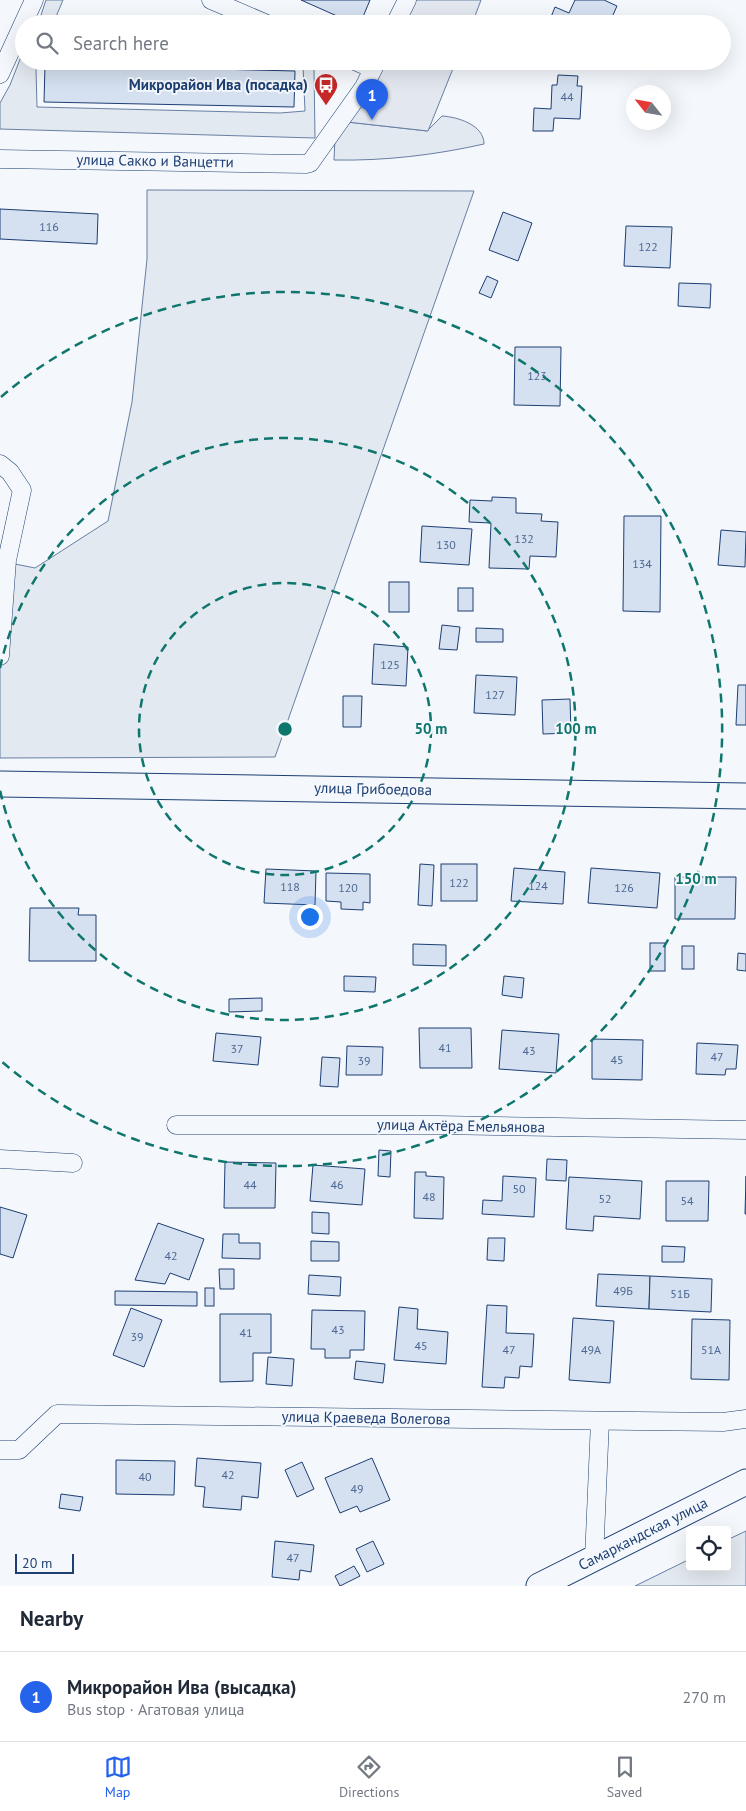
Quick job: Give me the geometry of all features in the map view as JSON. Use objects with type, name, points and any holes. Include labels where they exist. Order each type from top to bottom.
[{"type":"street","points":[[27,15],[34,0]]},
{"type":"street","points":[[211,0],[246,15]]},
{"type":"street","points":[[399,15],[406,0]]},
{"type":"street","points":[[0,74],[15,41]]},
{"type":"street","name":"улица Сакко и Ванцетти","points":[[0,158],[306,164],[314,159],[364,87],[372,70]]},
{"type":"street","points":[[0,464],[10,472],[22,490],[7,560],[0,656]]},
{"type":"street","name":"улица Грибоедова","points":[[0,784],[746,796]]},
{"type":"street","name":"улица Актёра Емельянова","points":[[176,1124],[437,1125],[746,1130]]},
{"type":"street","points":[[0,1159],[73,1163]]},
{"type":"street","name":"улица Краеведа Волегова","points":[[0,1450],[18,1450],[57,1414],[723,1422],[746,1419]]},
{"type":"street","points":[[594,1558],[600,1421]]},
{"type":"street","name":"Самаркандская улица","points":[[539,1586],[746,1482]]},
{"type":"shaded area","points":[[46,0],[63,0],[57,15],[41,15]]},
{"type":"shaded area","points":[[412,0],[481,0],[475,15],[404,15]]},
{"type":"shaded area","points":[[16,70],[36,70],[37,107],[280,113],[305,111],[303,70],[314,70],[315,138],[0,129],[0,103]]},
{"type":"shaded area","points":[[375,70],[452,70],[428,131],[347,122]]},
{"type":"shaded area","points":[[442,116],[462,120],[475,127],[483,137],[484,144],[410,156],[334,160],[335,138],[347,122],[427,131]]},
{"type":"shaded area","points":[[147,190],[474,191],[275,757],[0,758],[0,561],[35,568],[108,521],[132,402],[147,259]]},
{"type":"shaded area","points":[[746,1531],[746,1586],[635,1586],[686,1561],[686,1571],[731,1571],[731,1538]]},
{"type":"building","points":[[301,0],[370,0],[364,15],[335,15]]},
{"type":"building","points":[[575,0],[604,0],[617,6],[613,15],[552,15],[555,7],[569,13]]},
{"type":"building","points":[[45,70],[295,71],[294,107],[44,102]]},
{"type":"building","points":[[558,75],[578,76],[577,86],[582,86],[580,119],[554,118],[553,131],[533,131],[534,108],[551,109],[552,85],[557,85]]},
{"type":"building","points":[[0,209],[98,214],[97,244],[0,239]]},
{"type":"building","points":[[503,212],[532,223],[518,261],[489,250]]},
{"type":"building","points":[[626,226],[672,227],[670,268],[624,266]]},
{"type":"building","points":[[487,276],[498,281],[491,298],[479,293]]},
{"type":"building","points":[[679,283],[711,284],[710,308],[678,306]]},
{"type":"building","points":[[515,347],[561,347],[560,406],[514,405]]},
{"type":"building","points":[[492,497],[516,498],[516,513],[542,514],[541,521],[558,522],[556,557],[530,556],[529,569],[489,568],[491,523],[469,522],[470,500],[492,501]]},
{"type":"building","points":[[624,516],[661,516],[660,612],[623,611]]},
{"type":"building","points":[[422,526],[472,529],[469,565],[420,562]]},
{"type":"building","points":[[721,530],[746,532],[745,567],[718,565]]},
{"type":"building","points":[[389,582],[409,582],[409,612],[389,612]]},
{"type":"building","points":[[458,588],[473,588],[473,611],[458,611]]},
{"type":"building","points":[[442,625],[460,627],[457,650],[439,649]]},
{"type":"building","points":[[476,628],[503,629],[503,642],[476,642]]},
{"type":"building","points":[[374,644],[408,647],[406,686],[372,684]]},
{"type":"building","points":[[476,675],[517,677],[515,715],[474,713]]},
{"type":"building","points":[[738,685],[746,685],[746,725],[736,725]]},
{"type":"building","points":[[343,696],[362,696],[361,727],[343,727]]},
{"type":"building","points":[[570,699],[571,733],[543,734],[542,700]]},
{"type":"building","points":[[420,864],[434,865],[432,906],[418,905]]},
{"type":"building","points":[[441,864],[477,864],[477,901],[441,901]]},
{"type":"building","points":[[514,868],[565,872],[563,904],[511,901]]},
{"type":"building","points":[[591,868],[660,873],[657,908],[588,903]]},
{"type":"building","points":[[266,869],[316,871],[315,905],[264,903]]},
{"type":"building","points":[[326,873],[370,874],[370,903],[363,902],[363,910],[341,909],[341,902],[326,901]]},
{"type":"building","points":[[675,877],[736,877],[735,919],[675,919]]},
{"type":"building","points":[[30,908],[79,908],[78,915],[96,915],[96,961],[29,961]]},
{"type":"building","points":[[650,943],[665,943],[665,971],[650,971]]},
{"type":"building","points":[[413,944],[446,945],[446,966],[413,965]]},
{"type":"building","points":[[682,946],[694,946],[694,969],[682,969]]},
{"type":"building","points":[[738,953],[746,954],[746,971],[737,970]]},
{"type":"building","points":[[344,976],[376,977],[375,992],[344,991]]},
{"type":"building","points":[[504,976],[524,978],[522,998],[502,995]]},
{"type":"building","points":[[262,998],[262,1011],[229,1012],[229,999]]},
{"type":"building","points":[[419,1028],[471,1028],[472,1068],[420,1068]]},
{"type":"building","points":[[502,1030],[559,1034],[556,1073],[499,1069]]},
{"type":"building","points":[[216,1033],[261,1037],[258,1065],[213,1061]]},
{"type":"building","points":[[592,1039],[643,1040],[642,1080],[592,1079]]},
{"type":"building","points":[[697,1043],[738,1045],[736,1069],[726,1069],[725,1075],[696,1074]]},
{"type":"building","points":[[347,1046],[383,1047],[382,1075],[346,1075]]},
{"type":"building","points":[[322,1057],[340,1058],[338,1087],[320,1086]]},
{"type":"building","points":[[379,1150],[391,1151],[390,1177],[378,1176]]},
{"type":"building","points":[[547,1159],[567,1160],[566,1181],[546,1180]]},
{"type":"building","points":[[225,1162],[276,1163],[275,1208],[224,1208]]},
{"type":"building","points":[[313,1165],[365,1169],[362,1205],[310,1201]]},
{"type":"building","points":[[415,1172],[426,1172],[426,1176],[444,1177],[443,1219],[414,1218]]},
{"type":"building","points":[[503,1176],[536,1178],[534,1217],[482,1214],[483,1200],[502,1201]]},
{"type":"building","points":[[746,1176],[746,1214],[745,1214]]},
{"type":"building","points":[[569,1177],[642,1181],[640,1219],[594,1216],[593,1231],[566,1229]]},
{"type":"building","points":[[666,1181],[709,1181],[708,1221],[666,1221]]},
{"type":"building","points":[[0,1207],[27,1215],[13,1258],[0,1254]]},
{"type":"building","points":[[312,1212],[329,1213],[329,1234],[312,1233]]},
{"type":"building","points":[[158,1223],[204,1239],[189,1280],[170,1273],[165,1284],[135,1280]]},
{"type":"building","points":[[223,1234],[239,1234],[239,1243],[260,1243],[260,1259],[222,1258]]},
{"type":"building","points":[[488,1238],[505,1238],[504,1261],[487,1260]]},
{"type":"building","points":[[311,1241],[339,1242],[339,1261],[311,1261]]},
{"type":"building","points":[[662,1246],[685,1247],[684,1262],[662,1262]]},
{"type":"building","points":[[219,1269],[234,1269],[234,1289],[220,1289]]},
{"type":"building","points":[[598,1274],[650,1276],[649,1309],[596,1306]]},
{"type":"building","points":[[309,1275],[341,1277],[340,1296],[308,1294]]},
{"type":"building","points":[[650,1276],[712,1279],[711,1312],[649,1309]]},
{"type":"building","points":[[205,1288],[214,1288],[214,1306],[205,1306]]},
{"type":"building","points":[[115,1291],[197,1292],[197,1306],[115,1305]]},
{"type":"building","points":[[487,1305],[507,1306],[506,1333],[534,1334],[532,1367],[520,1366],[519,1378],[505,1377],[504,1388],[482,1387]]},
{"type":"building","points":[[399,1307],[418,1309],[417,1329],[448,1332],[446,1364],[394,1360]]},
{"type":"building","points":[[131,1308],[162,1320],[144,1367],[113,1355]]},
{"type":"building","points":[[312,1310],[365,1311],[364,1350],[350,1350],[350,1358],[325,1358],[325,1349],[311,1349]]},
{"type":"building","points":[[220,1314],[271,1314],[271,1353],[253,1353],[253,1381],[220,1382]]},
{"type":"building","points":[[573,1318],[614,1321],[610,1383],[569,1380]]},
{"type":"building","points":[[692,1319],[730,1320],[729,1380],[691,1379]]},
{"type":"building","points":[[268,1357],[294,1359],[292,1386],[266,1384]]},
{"type":"building","points":[[356,1361],[385,1364],[383,1383],[354,1379]]},
{"type":"building","points":[[197,1458],[261,1463],[258,1498],[242,1496],[241,1510],[203,1507],[205,1487],[195,1486]]},
{"type":"building","points":[[372,1458],[390,1500],[360,1512],[357,1506],[340,1513],[325,1478]]},
{"type":"building","points":[[116,1460],[175,1461],[174,1495],[116,1494]]},
{"type":"building","points":[[302,1462],[314,1489],[297,1497],[285,1470]]},
{"type":"building","points":[[61,1494],[83,1497],[80,1511],[59,1508]]},
{"type":"building","points":[[275,1541],[314,1545],[311,1572],[300,1570],[299,1580],[272,1577]]},
{"type":"building","points":[[373,1541],[384,1564],[367,1572],[356,1549]]},
{"type":"building","points":[[354,1566],[360,1576],[340,1586],[335,1576]]},
{"type":"place","name":"Микрорайон Ива (посадка)","points":[[326,106]]},
{"type":"place","name":"Микрорайон Ива (высадка)","points":[[372,120]]}]
